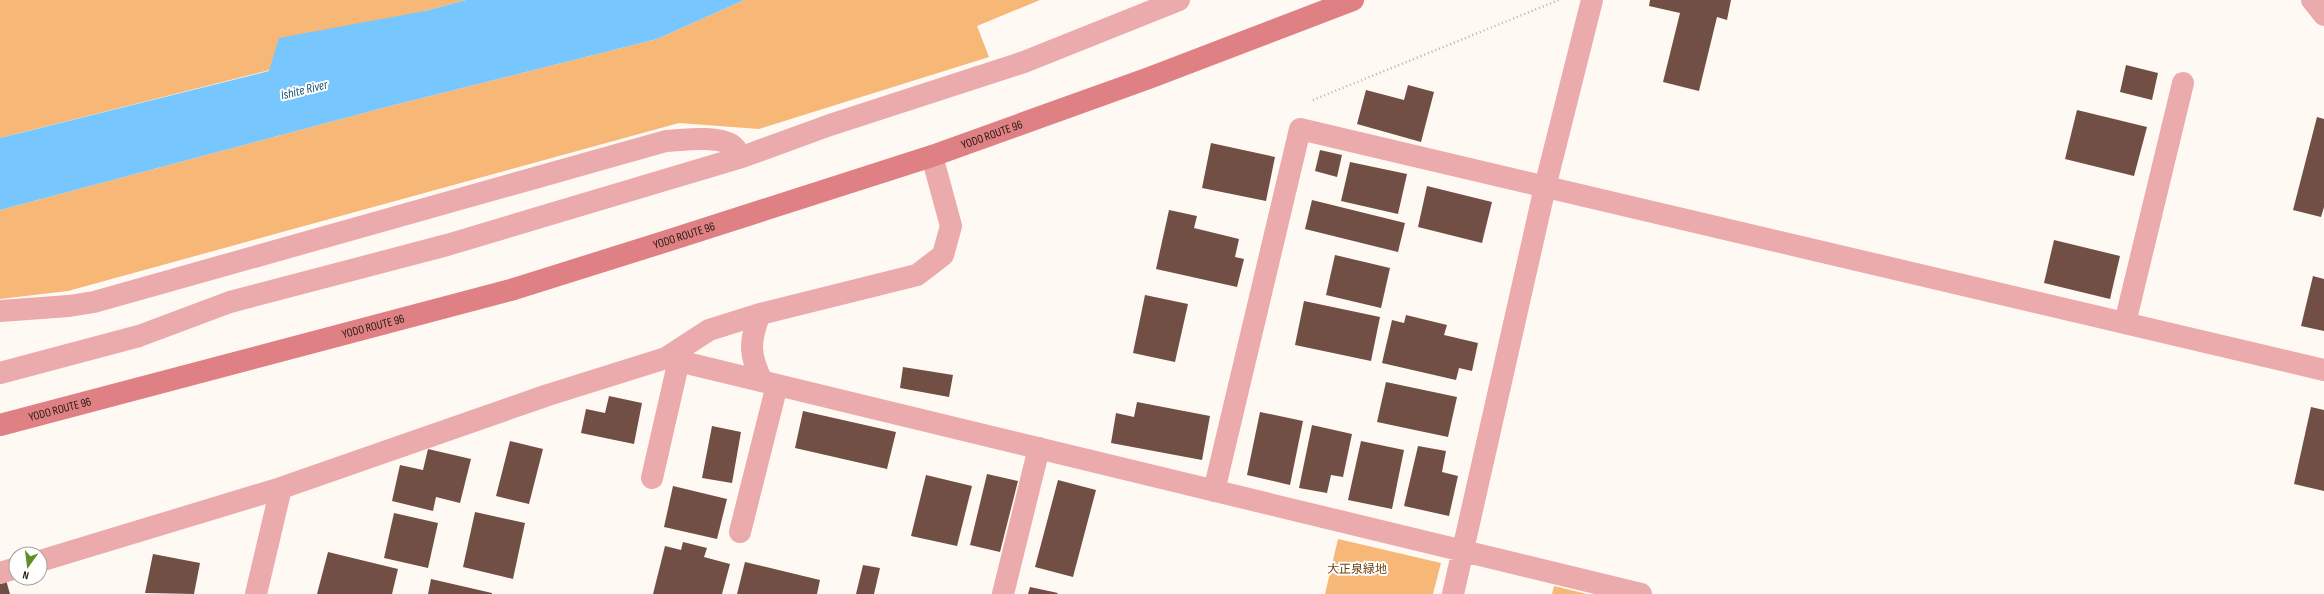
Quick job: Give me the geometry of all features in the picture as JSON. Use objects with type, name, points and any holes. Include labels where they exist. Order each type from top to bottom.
[{"type":"street","points":[[0,373],[139,336],[230,302],[447,245],[742,157],[830,125],[1024,62],[1179,0]]},
{"type":"street","name":"YODO ROUTE 96","points":[[0,425],[514,289],[932,156],[1149,78],[1353,0]]},
{"type":"street","points":[[1453,594],[1546,187],[1592,0]]},
{"type":"street","points":[[2312,0],[2324,15]]},
{"type":"street","points":[[2125,323],[2183,83]]},
{"type":"street","points":[[1214,491],[1300,129],[2324,370]]},
{"type":"street","points":[[0,311],[69,306],[94,302],[666,141],[691,139],[712,140],[732,145],[742,157]]},
{"type":"street","points":[[48,559],[281,488],[548,395],[673,359],[709,330],[760,314],[916,275],[943,255],[951,226],[932,156]]},
{"type":"street","points":[[760,314],[753,330],[751,348],[754,365],[769,383]]},
{"type":"street","points":[[673,359],[1641,594]]},
{"type":"street","points":[[652,478],[673,359]]},
{"type":"street","points":[[740,532],[769,383]]},
{"type":"street","points":[[1003,594],[1039,448]]},
{"type":"street","points":[[256,594],[281,488]]},
{"type":"path","points":[[1300,129],[1308,102],[1559,0]]},
{"type":"green space","points":[[0,0],[466,0],[425,11],[270,70],[0,138]]},
{"type":"green space","points":[[744,0],[1040,0],[977,26],[989,57],[759,129],[679,123],[68,291],[0,299],[0,210],[390,106],[657,39]]},
{"type":"green space","name":"大正泉緑地","points":[[1338,539],[1441,563],[1433,594],[1325,594]]},
{"type":"green space","points":[[1554,586],[1587,594],[1552,594]]},
{"type":"water","name":"Ishite River","points":[[466,0],[744,0],[657,39],[390,106],[0,210],[0,138],[269,71],[279,38],[425,11]]},
{"type":"building","points":[[1650,0],[1731,0],[1727,20],[1717,17],[1699,91],[1663,82],[1680,13],[1649,6]]},
{"type":"building","points":[[2126,65],[2158,73],[2152,100],[2120,92]]},
{"type":"building","points":[[1408,85],[1434,92],[1421,142],[1357,124],[1366,90],[1404,100]]},
{"type":"building","points":[[2077,110],[2147,127],[2134,176],[2065,159]]},
{"type":"building","points":[[2317,117],[2324,119],[2324,207],[2321,217],[2293,210]]},
{"type":"building","points":[[1211,143],[1275,157],[1266,201],[1202,188]]},
{"type":"building","points":[[1320,150],[1342,155],[1337,177],[1315,171]]},
{"type":"building","points":[[1350,162],[1407,174],[1398,214],[1341,201]]},
{"type":"building","points":[[1427,186],[1492,202],[1482,243],[1418,227]]},
{"type":"building","points":[[1312,200],[1405,223],[1398,252],[1305,229]]},
{"type":"building","points":[[1169,210],[1197,216],[1194,228],[1239,239],[1235,257],[1244,259],[1237,287],[1156,269]]},
{"type":"building","points":[[2054,240],[2120,256],[2110,299],[2044,283]]},
{"type":"building","points":[[1335,255],[1390,268],[1381,308],[1326,295]]},
{"type":"building","points":[[2313,276],[2324,279],[2324,331],[2301,326]]},
{"type":"building","points":[[1145,295],[1188,304],[1175,362],[1133,353]]},
{"type":"building","points":[[1304,301],[1380,317],[1371,361],[1295,345]]},
{"type":"building","points":[[1406,315],[1447,325],[1444,335],[1478,343],[1472,371],[1459,368],[1456,380],[1382,363],[1392,320],[1404,323]]},
{"type":"building","points":[[903,367],[953,375],[949,397],[900,388]]},
{"type":"building","points":[[1386,382],[1457,397],[1448,437],[1377,422]]},
{"type":"building","points":[[609,396],[642,403],[634,444],[581,433],[586,409],[605,413]]},
{"type":"building","points":[[1137,402],[1210,416],[1202,460],[1111,443],[1116,413],[1134,417]]},
{"type":"building","points":[[2311,407],[2324,410],[2324,491],[2294,484]]},
{"type":"building","points":[[803,411],[896,432],[887,469],[795,448]]},
{"type":"building","points":[[1260,412],[1303,421],[1290,485],[1247,475]]},
{"type":"building","points":[[1312,425],[1352,434],[1343,477],[1331,475],[1327,493],[1299,488]]},
{"type":"building","points":[[712,426],[741,432],[732,483],[702,478]]},
{"type":"building","points":[[510,441],[543,449],[529,504],[496,496]]},
{"type":"building","points":[[1361,441],[1404,450],[1392,509],[1348,500]]},
{"type":"building","points":[[1418,446],[1446,451],[1442,472],[1458,476],[1449,516],[1404,506]]},
{"type":"building","points":[[428,449],[471,459],[460,503],[436,497],[433,511],[392,501],[400,465],[423,470]]},
{"type":"building","points":[[987,474],[1018,481],[1000,552],[970,545]]},
{"type":"building","points":[[926,475],[972,486],[957,546],[911,536]]},
{"type":"building","points":[[1058,480],[1096,490],[1073,577],[1035,567]]},
{"type":"building","points":[[673,486],[727,499],[717,539],[664,527]]},
{"type":"building","points":[[475,512],[525,523],[513,579],[463,567]]},
{"type":"building","points":[[394,513],[438,523],[428,568],[384,558]]},
{"type":"building","points":[[683,542],[707,548],[704,557],[730,564],[722,594],[653,594],[665,546],[681,550]]},
{"type":"building","points":[[328,552],[398,569],[392,594],[317,594]]},
{"type":"building","points":[[153,554],[200,563],[194,594],[145,593]]},
{"type":"building","points":[[745,562],[820,580],[817,594],[737,594]]},
{"type":"building","points":[[863,565],[880,568],[874,594],[856,594]]},
{"type":"building","points":[[431,579],[492,593],[492,594],[428,594]]},
{"type":"building","points":[[6,580],[10,594],[0,594],[0,582]]},
{"type":"building","points":[[1030,587],[1058,593],[1028,594]]}]
